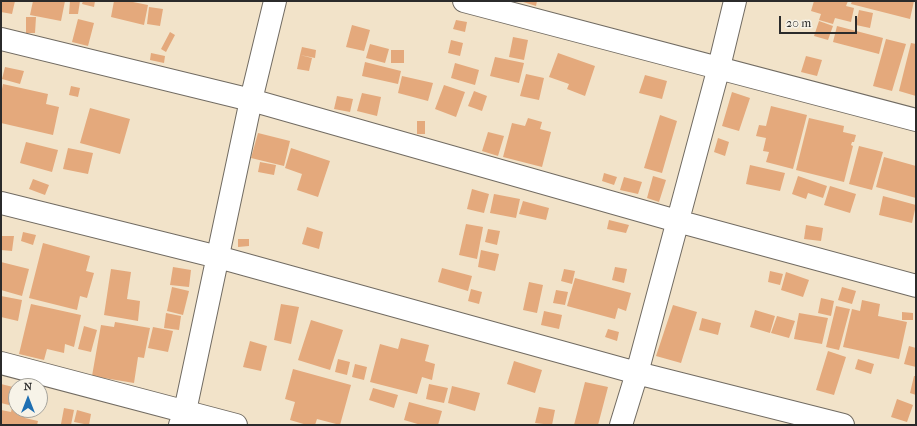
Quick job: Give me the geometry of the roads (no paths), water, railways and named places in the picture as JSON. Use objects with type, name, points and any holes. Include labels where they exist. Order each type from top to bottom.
[{"type":"street","points":[[183,418],[251,100],[275,1]]},
{"type":"street","points":[[464,1],[916,120]]},
{"type":"street","points":[[621,425],[637,373],[719,67],[735,1]]},
{"type":"street","points":[[1,39],[251,100],[677,221],[916,286]]},
{"type":"street","points":[[1,203],[218,257],[637,373],[843,425]]},
{"type":"street","points":[[1,363],[183,418],[236,425]]}]
